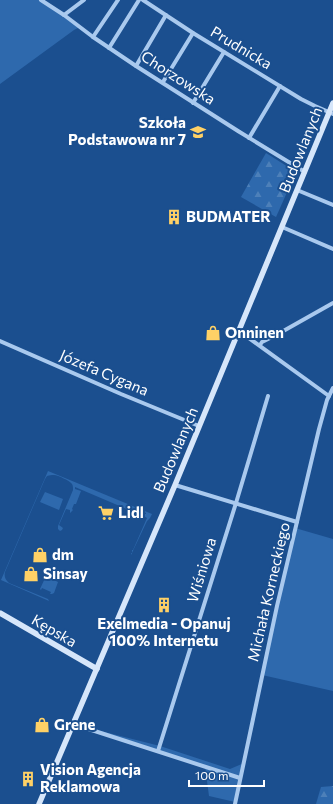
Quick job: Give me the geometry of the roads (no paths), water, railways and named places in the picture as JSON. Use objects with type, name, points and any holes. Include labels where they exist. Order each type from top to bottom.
[{"type":"main road","name":"Budowlanych","points":[[39,804],[175,485],[297,190],[331,113],[333,103]]},
{"type":"main road","name":"Kępska","points":[[0,613],[97,669]]},
{"type":"street","name":"Chorzowska","points":[[41,0],[136,66],[305,172]]},
{"type":"street","points":[[64,15],[84,0]]},
{"type":"street","points":[[93,37],[118,0]]},
{"type":"street","points":[[109,48],[139,0]]},
{"type":"street","name":"Prudnicka","points":[[143,0],[280,86],[315,106],[331,113]]},
{"type":"street","points":[[136,66],[166,15]]},
{"type":"street","points":[[163,82],[194,33]]},
{"type":"street","points":[[194,102],[224,52]]},
{"type":"street","points":[[249,138],[280,86]]},
{"type":"street","points":[[297,190],[333,205]]},
{"type":"street","points":[[282,227],[333,249]]},
{"type":"street","points":[[260,345],[262,342],[333,303]]},
{"type":"street","points":[[239,331],[329,396]]},
{"type":"street","name":"Józefa Cygana","points":[[0,341],[121,394],[199,426]]},
{"type":"street","name":"Michała Korneckiego","points":[[235,804],[276,606],[319,429],[327,400],[333,388]]},
{"type":"street","name":"Wiśniowa","points":[[158,751],[268,396]]},
{"type":"street","points":[[175,485],[297,522]]},
{"type":"street","points":[[73,724],[240,778]]},
{"type":"place","name":"Szkoła Podstawowa nr 7","points":[[198,132]]},
{"type":"place","name":"BUDMATER","points":[[174,217]]},
{"type":"place","name":"Onninen","points":[[213,333]]},
{"type":"place","name":"Lidl","points":[[106,513]]},
{"type":"place","name":"dm","points":[[40,555]]},
{"type":"place","name":"Sinsay","points":[[31,574]]},
{"type":"place","name":"Exelmedia - Opanuj 100% Internetu","points":[[164,605]]},
{"type":"place","name":"Grene","points":[[42,725]]},
{"type":"place","name":"Vision Agencja Reklamowa","points":[[28,779]]}]
